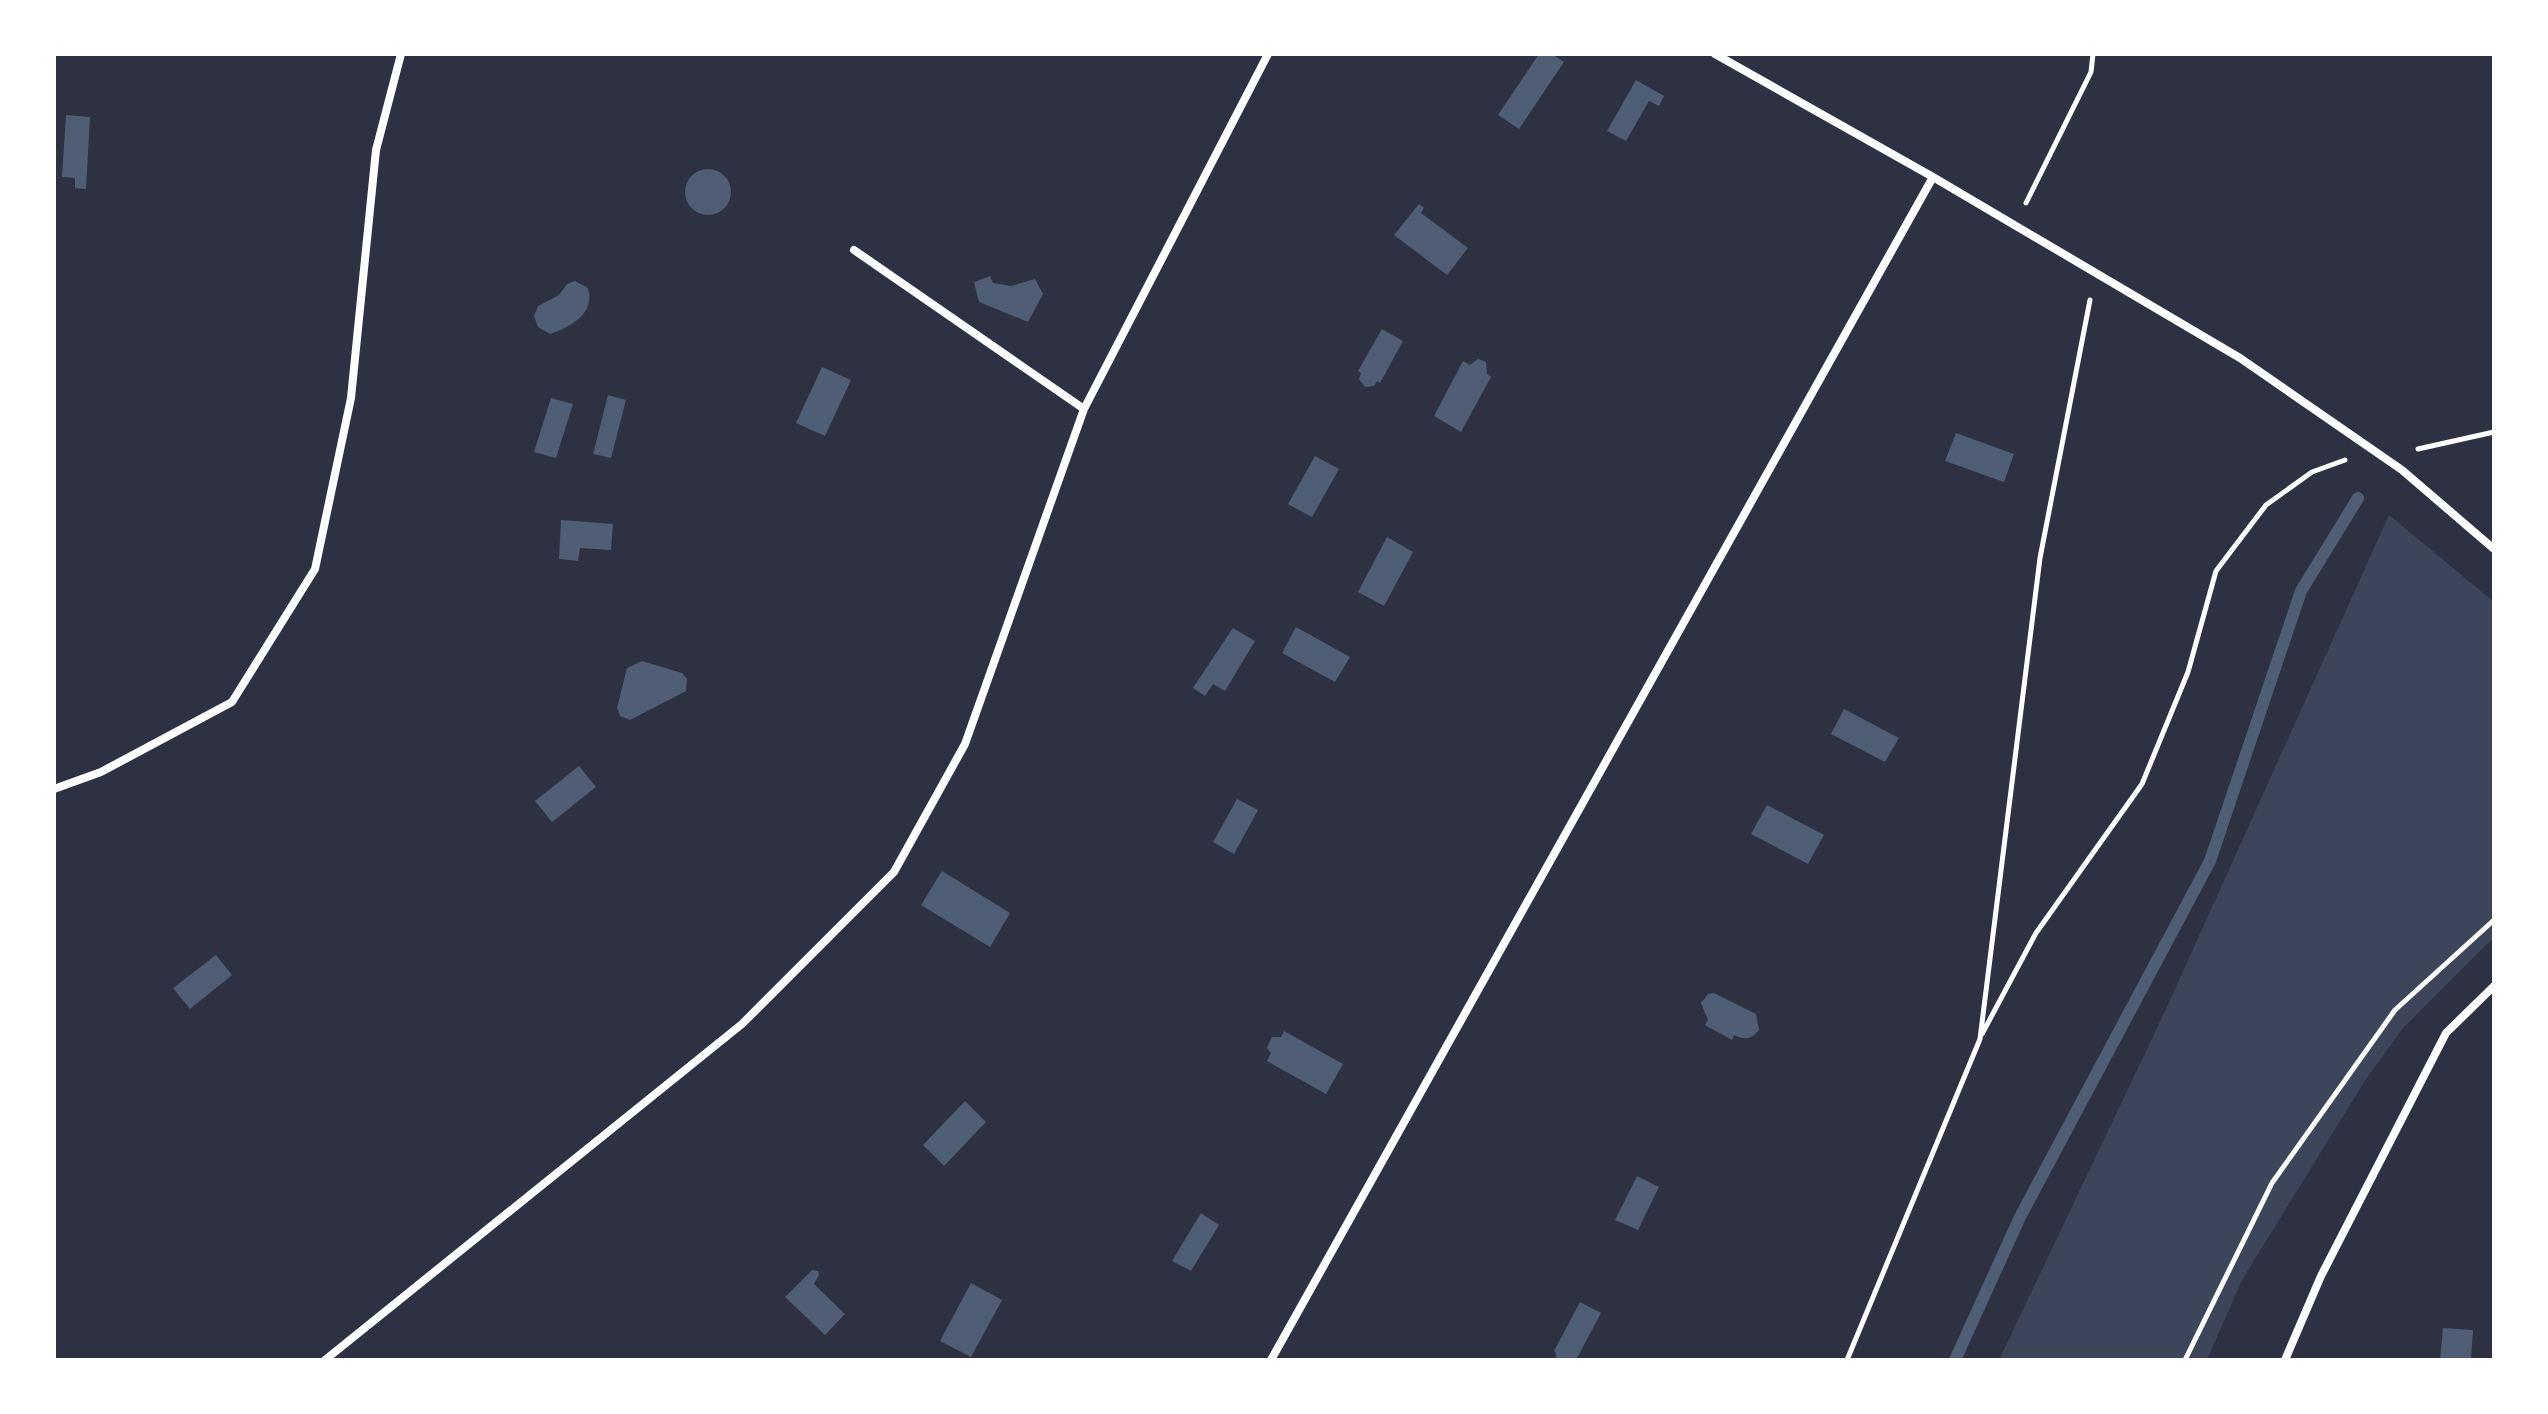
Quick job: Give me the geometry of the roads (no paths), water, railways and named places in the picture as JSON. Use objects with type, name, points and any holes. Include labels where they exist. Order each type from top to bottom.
[{"type":"street","points":[[54,789],[101,772],[232,702],[315,569],[351,398],[376,150],[401,54]]},
{"type":"street","points":[[325,1360],[742,1024],[894,872],[965,744],[1084,409],[1268,54]]},
{"type":"street","points":[[1715,54],[1933,177],[2240,358],[2402,470],[2494,549]]},
{"type":"street","points":[[1271,1360],[1933,177]]},
{"type":"street","points":[[854,250],[1084,409]]},
{"type":"street","points":[[2285,1360],[2321,1276],[2446,1033],[2494,986]]},
{"type":"waterway","points":[[1955,1360],[2020,1217],[2210,861],[2301,591],[2358,498]]}]
